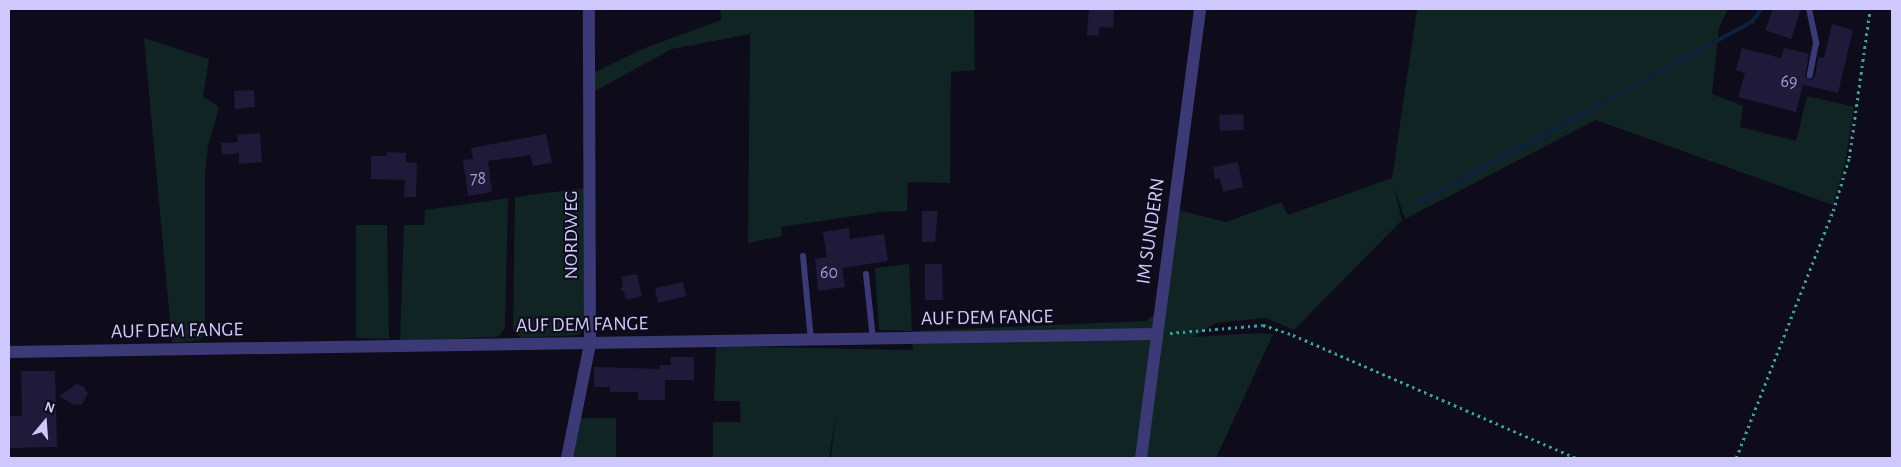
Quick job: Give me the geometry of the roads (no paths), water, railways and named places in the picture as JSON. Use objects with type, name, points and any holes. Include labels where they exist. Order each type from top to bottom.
[{"type":"street","name":"NORDWEG","points":[[567,458],[590,344],[589,9]]},
{"type":"street","name":"IM SUNDERN","points":[[1141,458],[1200,9]]},
{"type":"street","name":"AUF DEM FANGE","points":[[9,352],[1156,334]]},
{"type":"lane","points":[[1809,9],[1816,44],[1810,75]]},
{"type":"lane","points":[[803,256],[810,340]]},
{"type":"lane","points":[[866,274],[873,339]]},
{"type":"waterway","points":[[1418,203],[1752,22],[1761,9]]}]
